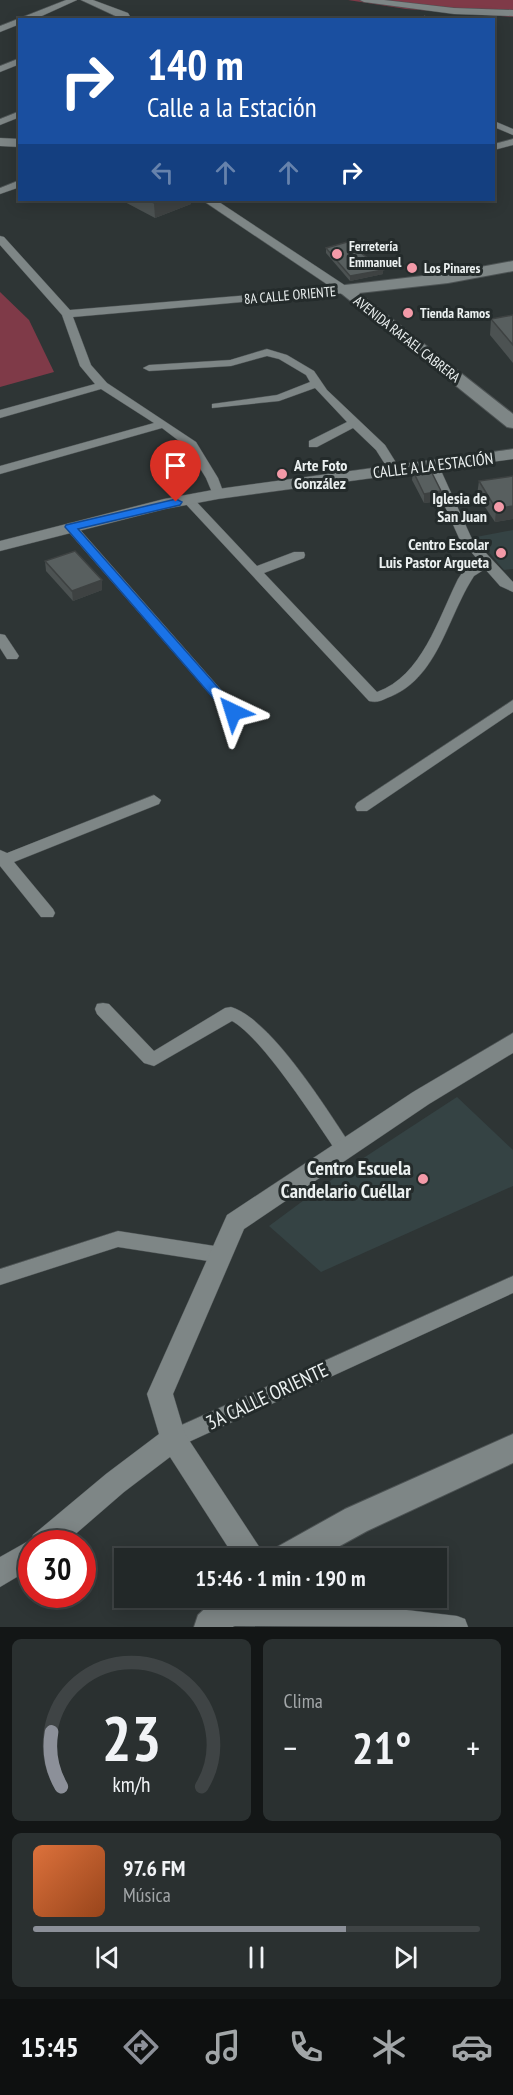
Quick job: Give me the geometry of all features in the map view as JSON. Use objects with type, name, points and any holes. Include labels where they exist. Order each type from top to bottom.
[{"type":"main road","name":"8A CALLE ORIENTE","points":[[345,290],[448,278],[513,266]]},
{"type":"main road","name":"AVENIDA RAFAEL CABRERA","points":[[345,290],[513,423]]},
{"type":"main road","points":[[306,1548],[356,1520],[513,1448]]},
{"type":"street","points":[[29,18],[73,0]]},
{"type":"street","points":[[85,0],[125,15],[125,18]]},
{"type":"street","points":[[364,0],[454,11],[513,13]]},
{"type":"street","points":[[0,29],[18,22]]},
{"type":"street","points":[[0,60],[17,64]]},
{"type":"street","points":[[0,69],[17,64]]},
{"type":"street","points":[[0,122],[18,115]]},
{"type":"street","points":[[495,124],[513,132]]},
{"type":"street","points":[[0,142],[18,143]]},
{"type":"street","points":[[503,145],[513,156]]},
{"type":"street","points":[[0,191],[18,184]]},
{"type":"street","name":"AVENIDA RAFAEL CABRERA","points":[[210,201],[345,290]]},
{"type":"street","points":[[0,239],[67,314],[86,366],[103,385],[164,424],[192,446],[212,478],[218,494]]},
{"type":"street","name":"8A CALLE ORIENTE","points":[[67,314],[345,290]]},
{"type":"street","points":[[149,368],[231,363],[273,352],[310,373],[323,392],[381,448],[394,469]]},
{"type":"street","points":[[216,406],[279,398],[318,383]]},
{"type":"street","points":[[0,414],[103,385]]},
{"type":"street","points":[[313,444],[356,422]]},
{"type":"street","points":[[0,470],[164,424]]},
{"type":"street","name":"CALLE A LA ESTACIÓN","points":[[1,544],[218,494],[513,454]]},
{"type":"street","points":[[432,464],[465,538],[505,583],[513,588]]},
{"type":"street","points":[[188,500],[374,698],[397,690],[422,666],[465,579],[469,573],[487,562]]},
{"type":"street","points":[[70,527],[233,712]]},
{"type":"street","points":[[254,572],[299,555]]},
{"type":"street","points":[[0,638],[12,656]]},
{"type":"street","points":[[362,807],[513,705]]},
{"type":"street","points":[[47,913],[2,857],[154,800]]},
{"type":"street","points":[[103,1009],[150,1058],[154,1059],[231,1013],[237,1013],[245,1019],[279,1061],[344,1149]]},
{"type":"street","points":[[244,1548],[173,1439],[160,1394],[235,1222],[344,1149],[513,1042]]},
{"type":"street","points":[[0,1277],[117,1239],[221,1255]]},
{"type":"street","name":"3A CALLE ORIENTE","points":[[60,1530],[115,1483],[173,1439],[513,1284]]},
{"type":"street","points":[[0,1573],[18,1561]]},
{"type":"street","points":[[223,1613],[348,1614],[457,1627]]},
{"type":"shaded area","points":[[348,0],[513,0],[513,17],[406,9]]},
{"type":"shaded area","points":[[0,292],[29,320],[54,372],[0,387]]},
{"type":"shaded area","name":"Centro Escolar Luis Pastor Argueta","points":[[513,530],[513,569],[504,570],[476,537]]},
{"type":"shaded area","name":"Centro Escuela Candelario Cuéllar","points":[[457,1097],[513,1150],[513,1186],[321,1272],[269,1226],[342,1172]]},
{"type":"building","points":[[347,242],[383,270],[350,276],[326,248]]},
{"type":"building","points":[[513,315],[513,345],[491,319]]},
{"type":"building","points":[[430,469],[441,491],[424,494],[413,471]]},
{"type":"building","points":[[513,476],[513,506],[496,509],[479,481]]},
{"type":"building","points":[[75,551],[102,580],[72,591],[45,561]]},
{"type":"place","name":"Ferretería Emmanuel","points":[[337,254]]},
{"type":"place","name":"Los Pinares","points":[[412,268]]},
{"type":"place","name":"Tienda Ramos","points":[[408,313]]},
{"type":"place","name":"Arte Foto González","points":[[282,474]]},
{"type":"place","name":"Iglesia de San Juan","points":[[499,507]]},
{"type":"place","name":"Centro Escolar Luis Pastor Argueta","points":[[501,553]]},
{"type":"place","name":"Centro Escuela Candelario Cuéllar","points":[[423,1179]]},
{"type":"route","points":[[176,502],[70,527],[233,712]]}]
